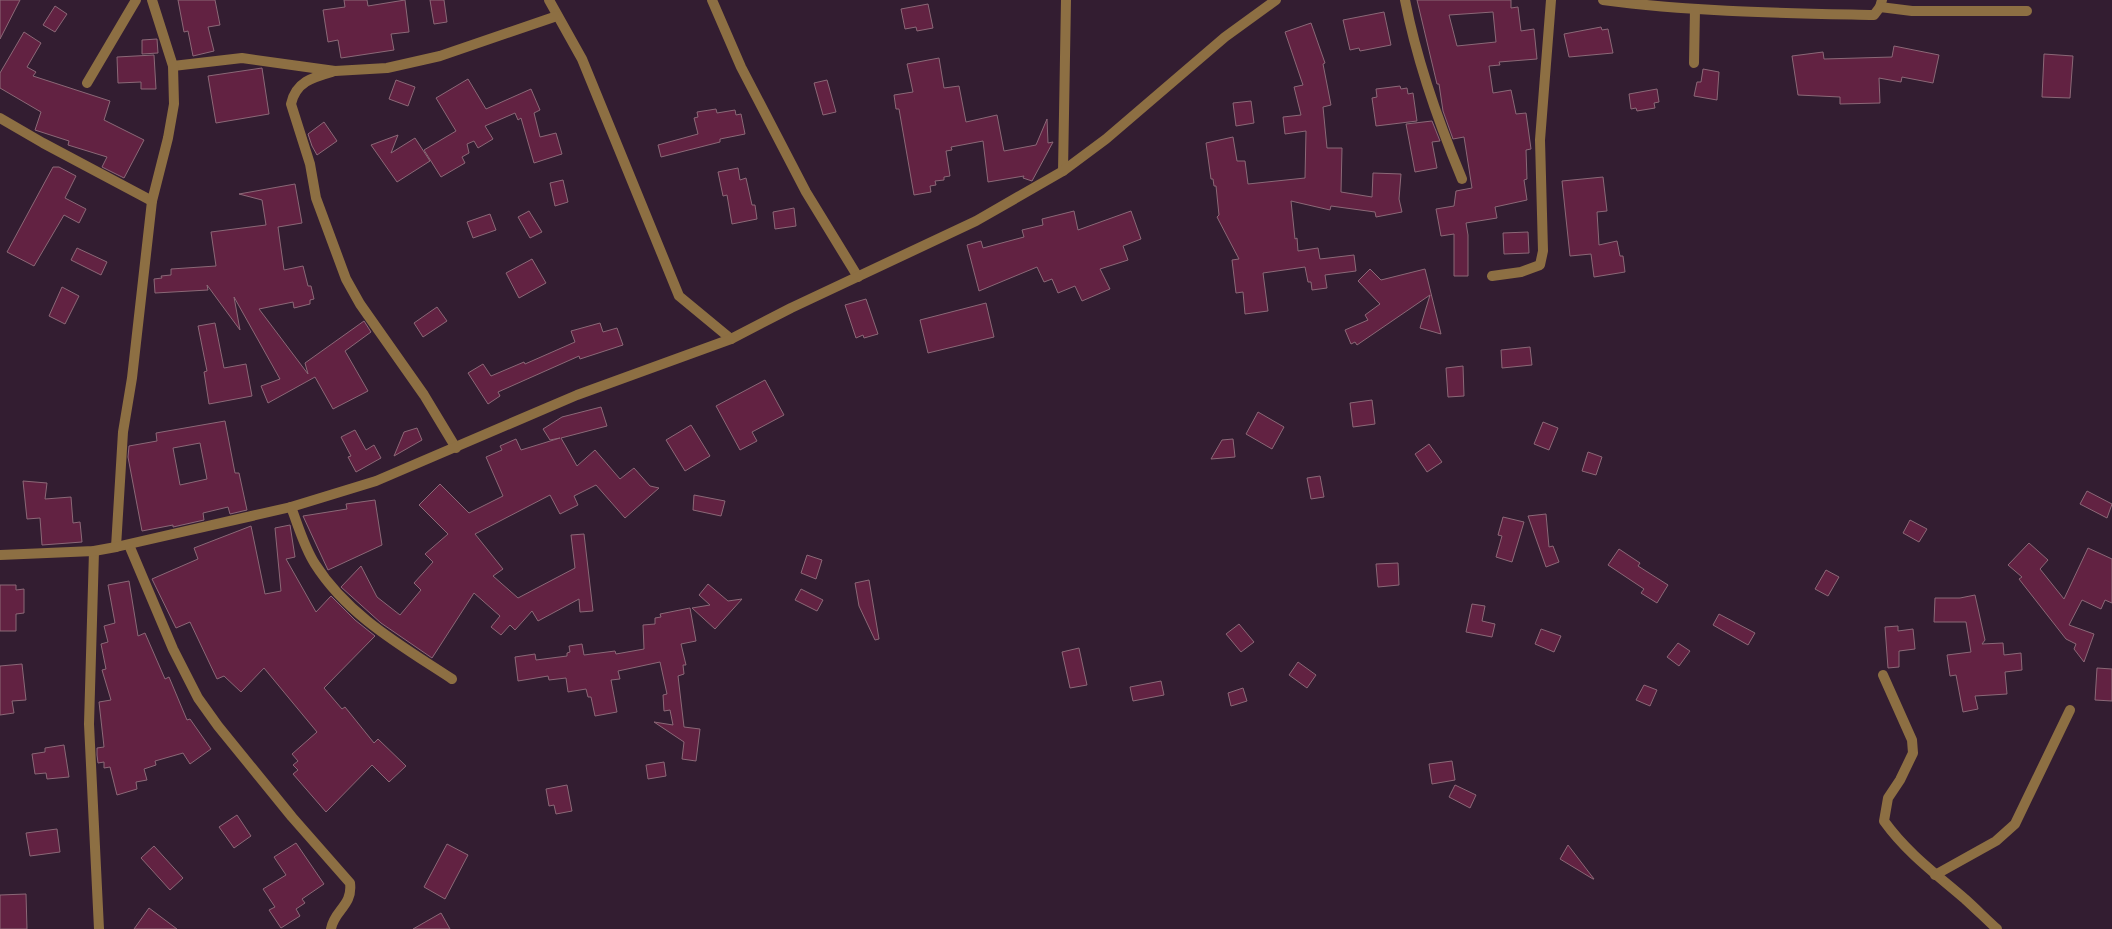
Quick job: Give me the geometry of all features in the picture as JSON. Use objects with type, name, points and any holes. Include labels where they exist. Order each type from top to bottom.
[{"type":"street","points":[[87,83],[136,0]]},
{"type":"street","points":[[116,548],[123,432],[132,378],[152,202],[168,138],[172,112],[173,66],[152,0]]},
{"type":"street","points":[[549,0],[582,59],[679,296],[731,339]]},
{"type":"street","points":[[712,0],[741,67],[806,192],[858,277]]},
{"type":"street","points":[[1062,171],[1066,0]]},
{"type":"street","points":[[0,555],[94,551],[116,548],[291,507],[376,481],[577,395],[731,339],[791,308],[976,221],[1062,171],[1106,139],[1226,38],[1276,0]]},
{"type":"street","points":[[1405,0],[1415,49],[1429,93],[1462,179]]},
{"type":"street","points":[[1492,276],[1521,272],[1540,265],[1543,252],[1540,140],[1552,0]]},
{"type":"street","points":[[1603,0],[1650,6],[1754,12],[1874,14],[1881,4],[1912,11],[2027,11]]},
{"type":"street","points":[[1694,63],[1695,9]]},
{"type":"street","points":[[173,66],[242,58],[334,71],[387,68],[440,56],[557,16]]},
{"type":"street","points":[[334,71],[310,78],[293,94],[290,104],[310,164],[316,198],[350,287],[424,395],[456,448]]},
{"type":"street","points":[[0,118],[152,202]]},
{"type":"street","points":[[291,507],[314,563],[344,602],[373,627],[452,679]]},
{"type":"street","points":[[129,545],[173,649],[198,698],[218,726],[292,817],[350,884],[349,900],[332,922],[331,929]]},
{"type":"street","points":[[94,551],[90,724],[99,929]]},
{"type":"street","points":[[1883,674],[1912,740],[1913,753],[1900,780],[1888,798],[1884,821],[1897,839],[1997,929]]},
{"type":"street","points":[[1935,875],[1996,841],[2015,824],[2070,710]]},
{"type":"building","points":[[0,0],[20,0],[0,39]]},
{"type":"building","points":[[178,0],[215,0],[220,25],[208,27],[214,51],[193,56],[188,31],[184,32]]},
{"type":"building","points":[[344,0],[367,0],[368,6],[405,0],[409,32],[391,34],[394,50],[341,58],[338,40],[328,42],[323,10],[345,7]]},
{"type":"building","points":[[430,0],[444,0],[447,22],[434,24]]},
{"type":"building","points":[[1417,0],[1511,0],[1511,8],[1518,7],[1521,31],[1534,29],[1537,59],[1499,62],[1500,65],[1489,66],[1493,93],[1511,90],[1516,114],[1526,113],[1531,149],[1526,150],[1527,179],[1524,180],[1527,200],[1495,207],[1497,218],[1466,223],[1468,235],[1468,276],[1454,276],[1454,234],[1441,236],[1436,209],[1454,206],[1456,191],[1472,188],[1464,137],[1453,139],[1443,111],[1439,84],[1437,84]],"holes":[[[1493,12],[1496,42],[1457,46],[1449,15]]]},
{"type":"building","points":[[928,4],[933,28],[917,31],[916,27],[905,29],[901,9]]},
{"type":"building","points":[[55,6],[67,14],[55,32],[43,25]]},
{"type":"building","points":[[1384,12],[1391,45],[1360,51],[1359,48],[1350,50],[1343,20]]},
{"type":"building","points":[[1311,23],[1325,63],[1323,64],[1331,105],[1323,107],[1327,148],[1342,148],[1341,192],[1372,197],[1373,173],[1401,174],[1399,199],[1402,212],[1376,217],[1375,212],[1331,206],[1330,210],[1291,201],[1298,251],[1318,248],[1320,259],[1354,255],[1356,271],[1325,275],[1327,288],[1312,290],[1305,267],[1263,273],[1268,311],[1245,314],[1243,292],[1236,293],[1232,260],[1239,259],[1217,217],[1219,215],[1216,186],[1214,186],[1213,179],[1211,179],[1206,143],[1233,137],[1237,161],[1245,161],[1248,184],[1305,178],[1306,131],[1285,134],[1283,117],[1301,115],[1294,87],[1303,85],[1285,32]]},
{"type":"building","points":[[1601,27],[1602,30],[1608,29],[1613,53],[1569,57],[1564,34]]},
{"type":"building","points":[[24,32],[41,43],[27,67],[36,72],[33,76],[110,101],[104,120],[144,140],[124,178],[102,167],[107,157],[68,145],[69,141],[35,130],[41,112],[0,88],[0,73]]},
{"type":"building","points":[[157,39],[158,53],[142,54],[142,40]]},
{"type":"building","points":[[1894,46],[1939,55],[1933,83],[1902,77],[1901,82],[1879,78],[1880,103],[1840,104],[1840,97],[1798,95],[1792,56],[1823,52],[1824,59],[1892,57]]},
{"type":"building","points":[[2044,54],[2073,56],[2070,98],[2042,97]]},
{"type":"building","points":[[154,55],[156,89],[141,89],[141,82],[118,83],[117,57]]},
{"type":"building","points":[[939,58],[944,88],[959,86],[966,122],[997,115],[1004,151],[1036,145],[1047,119],[1048,143],[1053,142],[1032,181],[1023,178],[1024,176],[988,182],[983,141],[951,147],[952,150],[946,151],[950,176],[944,177],[944,180],[935,181],[936,185],[930,186],[931,192],[914,195],[899,109],[896,109],[894,95],[913,92],[907,64]]},
{"type":"building","points":[[262,68],[269,114],[216,123],[208,76]]},
{"type":"building","points":[[1703,69],[1719,72],[1717,100],[1694,96],[1697,82],[1701,82]]},
{"type":"building","points":[[468,79],[486,109],[531,89],[540,110],[534,113],[540,137],[556,133],[562,154],[534,163],[521,118],[518,120],[515,113],[485,126],[493,139],[478,148],[474,141],[467,144],[469,153],[462,157],[465,163],[441,177],[424,150],[456,131],[436,98]]},
{"type":"building","points":[[396,80],[415,87],[408,106],[389,99]]},
{"type":"building","points":[[827,80],[836,112],[823,115],[814,83]]},
{"type":"building","points":[[1400,86],[1401,89],[1407,88],[1408,94],[1413,93],[1417,121],[1376,126],[1372,98],[1377,97],[1376,89]]},
{"type":"building","points":[[1657,89],[1659,102],[1654,103],[1655,108],[1637,111],[1636,108],[1631,109],[1629,94]]},
{"type":"building","points":[[1251,101],[1254,123],[1236,126],[1233,103]]},
{"type":"building","points":[[716,109],[717,113],[735,110],[736,115],[741,114],[745,134],[720,139],[720,142],[661,157],[658,145],[698,134],[694,118],[698,117],[697,112]]},
{"type":"building","points":[[1432,121],[1440,141],[1432,142],[1437,168],[1415,172],[1406,124]]},
{"type":"building","points":[[324,122],[337,141],[317,155],[308,134]]},
{"type":"building","points":[[398,135],[391,153],[415,138],[430,161],[397,182],[371,145]]},
{"type":"building","points":[[53,167],[59,167],[76,176],[65,198],[86,209],[79,223],[64,215],[34,266],[7,252]]},
{"type":"building","points":[[738,168],[740,180],[746,178],[752,205],[755,205],[757,219],[732,224],[727,195],[723,196],[718,172]]},
{"type":"building","points":[[1603,177],[1607,211],[1597,212],[1599,245],[1617,241],[1620,256],[1623,256],[1625,272],[1594,277],[1591,254],[1570,256],[1562,181]]},
{"type":"building","points":[[563,180],[568,202],[555,206],[550,183]]},
{"type":"building","points":[[295,184],[302,223],[278,227],[284,270],[303,266],[308,286],[311,286],[314,299],[310,300],[310,304],[294,308],[293,302],[259,309],[308,374],[305,363],[364,321],[371,332],[345,351],[368,391],[333,409],[315,377],[268,403],[261,386],[280,379],[234,297],[240,330],[207,285],[208,290],[155,293],[154,279],[171,275],[171,269],[216,266],[211,232],[266,225],[262,200],[239,194]]},
{"type":"building","points":[[794,208],[796,226],[775,229],[773,212]]},
{"type":"building","points":[[529,211],[542,232],[530,238],[518,217]]},
{"type":"building","points":[[1074,211],[1078,230],[1131,211],[1141,239],[1123,246],[1128,260],[1100,269],[1110,289],[1082,301],[1075,286],[1058,293],[1052,279],[1044,282],[1037,267],[979,291],[967,245],[981,241],[983,248],[1024,237],[1022,230],[1043,225],[1042,219]]},
{"type":"building","points":[[490,214],[496,230],[473,238],[467,222]]},
{"type":"building","points":[[1528,232],[1529,253],[1504,254],[1503,233]]},
{"type":"building","points":[[77,248],[107,262],[101,275],[71,260]]},
{"type":"building","points":[[532,259],[546,283],[519,298],[506,273]]},
{"type":"building","points":[[1370,269],[1381,280],[1425,269],[1441,334],[1420,328],[1430,295],[1357,345],[1355,342],[1351,344],[1345,330],[1368,320],[1365,315],[1380,304],[1358,281]]},
{"type":"building","points":[[62,287],[79,296],[65,324],[49,316]]},
{"type":"building","points":[[866,299],[878,334],[864,338],[863,335],[856,338],[845,305]]},
{"type":"building","points":[[986,303],[994,337],[928,353],[920,320]]},
{"type":"building","points":[[437,307],[447,321],[423,337],[414,323]]},
{"type":"building","points":[[215,323],[224,368],[246,364],[252,396],[209,404],[204,372],[207,371],[198,326]]},
{"type":"building","points":[[600,323],[603,332],[617,328],[623,345],[580,359],[579,356],[498,392],[500,396],[488,404],[468,373],[483,364],[491,376],[524,362],[525,364],[575,342],[571,331]]},
{"type":"building","points":[[1530,347],[1532,365],[1502,368],[1501,350]]},
{"type":"building","points":[[1463,366],[1464,396],[1448,397],[1446,368]]},
{"type":"building","points":[[765,380],[784,415],[752,432],[757,441],[740,450],[716,406]]},
{"type":"building","points":[[1372,400],[1375,424],[1353,427],[1350,403]]},
{"type":"building","points":[[601,407],[607,426],[561,438],[577,466],[595,450],[620,479],[634,468],[650,486],[659,488],[625,518],[596,485],[574,496],[578,505],[560,514],[550,495],[475,534],[503,569],[493,576],[518,598],[575,568],[571,535],[584,534],[593,611],[580,612],[579,599],[538,621],[532,611],[515,630],[510,625],[501,635],[491,627],[500,616],[474,593],[432,658],[381,623],[341,587],[361,566],[377,597],[400,615],[421,590],[414,583],[433,562],[425,554],[448,534],[419,505],[440,484],[469,513],[503,496],[486,457],[502,450],[500,446],[516,439],[521,450],[560,438],[550,440],[543,429],[562,417]]},
{"type":"building","points":[[1258,412],[1284,427],[1272,449],[1246,434]]},
{"type":"building","points":[[225,421],[235,473],[239,473],[247,510],[230,514],[228,507],[203,513],[204,520],[142,531],[128,457],[129,446],[157,441],[156,433]],"holes":[[[200,443],[207,479],[180,485],[173,448]]]},
{"type":"building","points":[[1543,422],[1558,428],[1549,450],[1534,444]]},
{"type":"building","points":[[691,425],[710,456],[685,471],[666,440]]},
{"type":"building","points":[[417,428],[422,440],[394,456],[404,432]]},
{"type":"building","points":[[355,430],[366,450],[374,445],[381,458],[356,472],[348,457],[351,456],[341,437]]},
{"type":"building","points":[[1233,439],[1235,457],[1211,459],[1222,440]]},
{"type":"building","points":[[1429,444],[1442,462],[1427,472],[1415,454]]},
{"type":"building","points":[[1588,452],[1602,457],[1596,475],[1582,471]]},
{"type":"building","points":[[1320,476],[1324,497],[1311,499],[1307,478]]},
{"type":"building","points":[[23,481],[47,483],[45,499],[71,497],[73,523],[80,522],[82,542],[42,545],[40,518],[27,519]]},
{"type":"building","points":[[2087,491],[2112,504],[2107,518],[2080,504]]},
{"type":"building","points":[[694,495],[725,501],[721,516],[693,510]]},
{"type":"building","points":[[375,500],[382,545],[328,570],[303,516],[347,509],[346,504]]},
{"type":"building","points":[[1546,514],[1549,547],[1553,546],[1559,562],[1546,567],[1528,516]]},
{"type":"building","points":[[1503,517],[1524,522],[1512,562],[1496,557],[1502,536],[1498,535]]},
{"type":"building","points":[[1910,520],[1927,529],[1919,542],[1903,533]]},
{"type":"building","points":[[290,525],[295,557],[286,559],[316,612],[331,596],[355,620],[375,636],[324,688],[342,709],[345,707],[374,743],[378,739],[406,766],[389,782],[372,765],[326,812],[293,774],[298,770],[293,765],[298,761],[292,754],[317,732],[264,668],[241,692],[224,676],[217,679],[190,622],[176,628],[152,579],[198,559],[194,548],[251,526],[265,594],[281,591],[275,528]]},
{"type":"building","points":[[2029,543],[2048,560],[2040,569],[2064,599],[2088,548],[2112,559],[2112,603],[2105,600],[2101,609],[2082,600],[2069,625],[2094,634],[2084,662],[2074,649],[2076,644],[2066,639],[2019,579],[2022,577],[2008,565]]},
{"type":"building","points":[[1619,549],[1640,563],[1638,566],[1668,585],[1657,603],[1641,593],[1644,589],[1608,565]]},
{"type":"building","points":[[807,555],[822,560],[816,579],[801,573]]},
{"type":"building","points":[[1398,563],[1399,585],[1378,587],[1376,564]]},
{"type":"building","points":[[1826,570],[1839,577],[1828,596],[1815,589]]},
{"type":"building","points":[[869,580],[879,639],[875,640],[859,606],[855,583]]},
{"type":"building","points":[[129,581],[138,636],[145,633],[165,679],[169,677],[187,720],[190,719],[211,749],[190,764],[183,753],[155,761],[156,765],[144,769],[147,780],[136,782],[137,789],[117,795],[110,767],[104,768],[104,762],[98,763],[97,755],[97,748],[104,747],[99,702],[111,700],[102,670],[106,669],[101,644],[108,642],[104,626],[115,623],[108,585]]},
{"type":"building","points":[[708,584],[728,601],[742,599],[715,629],[692,608],[710,605],[699,595]]},
{"type":"building","points":[[0,585],[16,585],[16,590],[24,589],[24,613],[16,614],[16,631],[0,631]]},
{"type":"building","points":[[801,589],[823,600],[817,611],[795,600]]},
{"type":"building","points":[[1975,595],[1985,640],[1982,644],[2003,643],[2004,655],[2021,653],[2022,670],[2005,672],[2007,694],[1975,696],[1978,709],[1963,712],[1956,675],[1950,676],[1947,655],[1971,652],[1966,622],[1934,622],[1935,598],[1960,598]]},
{"type":"building","points":[[1472,604],[1485,606],[1482,621],[1495,624],[1492,637],[1466,632]]},
{"type":"building","points":[[690,608],[696,641],[681,644],[686,665],[683,665],[684,674],[678,676],[684,727],[700,729],[696,761],[682,759],[684,742],[654,722],[673,725],[670,710],[664,711],[663,695],[667,694],[660,662],[618,671],[620,679],[611,680],[617,712],[595,716],[591,697],[588,697],[586,689],[568,692],[566,678],[549,680],[548,676],[518,681],[515,657],[535,654],[536,660],[567,656],[567,653],[570,652],[569,646],[582,644],[584,655],[615,651],[616,654],[644,649],[643,625],[655,624],[655,618],[661,617],[660,614]]},
{"type":"building","points":[[1719,614],[1755,633],[1748,645],[1713,625]]},
{"type":"building","points":[[1239,624],[1254,642],[1241,652],[1226,634]]},
{"type":"building","points":[[1898,626],[1898,631],[1913,629],[1915,649],[1899,651],[1899,667],[1888,668],[1885,627]]},
{"type":"building","points":[[1541,629],[1561,636],[1554,652],[1535,644]]},
{"type":"building","points":[[1678,643],[1690,651],[1679,666],[1667,657]]},
{"type":"building","points":[[1079,648],[1087,685],[1070,688],[1062,652]]},
{"type":"building","points":[[1298,662],[1316,675],[1307,688],[1289,675]]},
{"type":"building","points":[[22,664],[26,700],[12,701],[14,713],[0,715],[0,666]]},
{"type":"building","points":[[2097,668],[2112,669],[2112,701],[2095,700]]},
{"type":"building","points":[[1161,681],[1164,695],[1133,701],[1130,687]]},
{"type":"building","points":[[1644,685],[1657,690],[1650,706],[1636,700]]},
{"type":"building","points":[[1243,688],[1247,701],[1231,706],[1228,693]]},
{"type":"building","points":[[64,745],[69,777],[47,779],[46,773],[35,774],[32,754],[45,752],[45,748]]},
{"type":"building","points":[[1452,761],[1455,780],[1432,784],[1429,764]]},
{"type":"building","points":[[664,762],[666,776],[648,779],[646,765]]},
{"type":"building","points":[[567,785],[572,811],[556,814],[554,805],[549,806],[546,789]]},
{"type":"building","points":[[1455,785],[1476,795],[1470,808],[1449,797]]},
{"type":"building","points":[[237,815],[251,836],[234,848],[219,827]]},
{"type":"building","points":[[57,829],[60,852],[30,856],[26,833]]},
{"type":"building","points":[[296,843],[324,884],[302,899],[305,903],[296,909],[300,916],[281,928],[269,910],[275,907],[263,889],[286,875],[274,857]]},
{"type":"building","points":[[447,844],[468,855],[445,899],[424,887]]},
{"type":"building","points":[[1568,845],[1594,879],[1560,859]]},
{"type":"building","points":[[154,846],[183,878],[170,890],[141,858]]},
{"type":"building","points":[[26,894],[27,929],[0,929],[0,895]]},
{"type":"building","points":[[149,908],[177,929],[134,929]]},
{"type":"building","points":[[441,913],[450,929],[413,929]]}]
